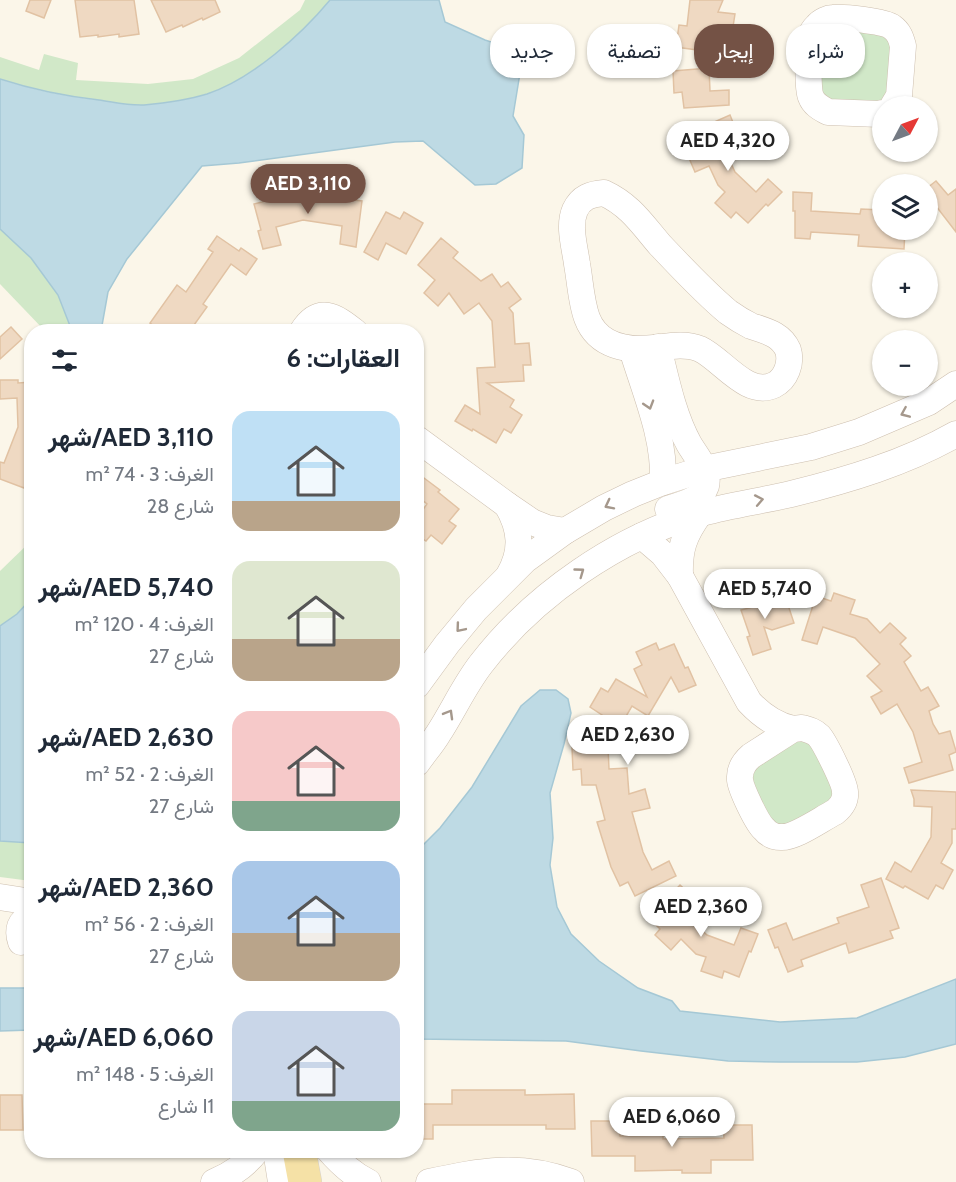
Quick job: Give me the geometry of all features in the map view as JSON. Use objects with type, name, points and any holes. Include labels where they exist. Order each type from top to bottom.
[{"type":"main road","points":[[300,1158],[304,1182]]},
{"type":"street","points":[[862,0],[876,22]]},
{"type":"street","points":[[872,114],[828,112],[815,103],[810,96],[808,89],[812,33],[817,26],[839,9],[891,26],[897,31],[903,46],[898,96]]},
{"type":"street","points":[[604,193],[617,199],[627,207],[677,263],[729,313],[751,326],[774,334],[782,341],[788,350],[788,370],[774,385],[754,386],[744,382],[711,355],[698,348],[684,345],[632,349],[617,347],[604,340],[593,330],[587,317],[573,224],[574,211],[581,201],[592,194],[604,193]]},
{"type":"street","points":[[307,324],[315,317],[324,315],[333,316],[344,324]]},
{"type":"street","points":[[633,540],[637,526],[646,519],[694,500],[706,487],[707,478],[704,469],[683,432],[658,347]]},
{"type":"street","points":[[632,349],[660,440],[663,454],[663,482]]},
{"type":"street","points":[[424,676],[461,627],[525,560],[565,531],[604,508],[663,482],[704,469],[811,447],[859,432],[929,402],[956,384]]},
{"type":"street","points":[[424,753],[438,734],[459,696],[506,635],[533,609],[590,565],[633,540],[669,524],[700,513],[849,479],[905,460],[956,434]]},
{"type":"street","points":[[424,444],[532,522],[547,528],[565,531]]},
{"type":"street","points":[[507,505],[518,533],[515,563],[508,576]]},
{"type":"street","points":[[680,576],[683,542],[700,513]]},
{"type":"street","points":[[633,540],[663,554],[680,576],[749,702],[764,717],[783,727],[802,728],[819,736],[843,784],[844,800],[835,812],[791,836],[773,836],[759,823],[739,779],[745,760],[793,729]]},
{"type":"street","points":[[749,702],[751,756]]},
{"type":"street","points":[[0,897],[24,901]]},
{"type":"street","points":[[17,941],[19,928],[24,921]]},
{"type":"street","points":[[214,1182],[240,1168],[249,1158]]},
{"type":"street","points":[[277,1158],[281,1182]]},
{"type":"street","points":[[329,1158],[333,1182]]},
{"type":"street","points":[[335,1158],[354,1174],[368,1182]]},
{"type":"street","points":[[429,1182],[474,1172],[526,1170],[553,1175],[571,1182]]},
{"type":"green space","points":[[305,0],[330,0],[290,41],[258,67],[207,94],[168,102],[133,105],[61,94],[0,79],[0,57],[39,70],[44,54],[78,63],[76,80],[148,84],[193,79],[239,58],[300,10]]},
{"type":"green space","points":[[865,33],[892,36],[887,96],[872,96],[872,104],[829,103],[819,96],[819,78],[865,78]]},
{"type":"green space","points":[[0,229],[31,258],[58,295],[69,324],[38,324],[0,284]]},
{"type":"green space","points":[[24,548],[24,606],[0,626],[0,571]]},
{"type":"green space","points":[[794,739],[808,739],[837,789],[835,802],[787,829],[769,823],[747,764]]},
{"type":"green space","points":[[0,841],[24,843],[24,880],[0,877]]},
{"type":"water","points":[[330,0],[439,0],[445,22],[490,42],[490,78],[519,78],[513,116],[524,135],[522,168],[496,184],[475,185],[423,141],[395,142],[202,166],[127,259],[108,292],[102,324],[69,324],[58,295],[31,258],[0,229],[0,79],[73,97],[127,104],[144,105],[192,98],[207,94],[241,78],[258,67],[305,27]]},
{"type":"water","points":[[24,606],[24,843],[0,841],[0,626]]},
{"type":"water","points":[[540,690],[556,690],[568,699],[571,713],[550,793],[553,838],[550,865],[557,907],[571,934],[599,961],[638,988],[672,1001],[680,1011],[780,1022],[857,1018],[956,979],[956,1044],[905,1057],[857,1062],[780,1062],[728,1061],[566,1041],[424,1039],[424,844],[440,828],[472,787],[521,706]]},
{"type":"water","points":[[0,988],[24,988],[24,1030],[0,1031]]},
{"type":"building","points":[[30,0],[51,0],[44,18],[26,11]]},
{"type":"building","points":[[75,0],[134,0],[139,34],[119,37],[119,34],[80,37]]},
{"type":"building","points":[[151,0],[215,0],[220,12],[166,32]]},
{"type":"building","points":[[690,0],[723,0],[718,12],[735,14],[733,24],[694,24],[694,50],[682,48],[682,25],[687,26]]},
{"type":"building","points":[[694,69],[694,78],[709,78],[710,91],[729,90],[729,105],[684,108],[682,92],[674,93],[673,78],[682,78],[682,70]]},
{"type":"building","points":[[730,115],[736,130],[719,137],[735,172],[756,192],[768,179],[782,192],[768,206],[766,204],[748,223],[736,212],[731,218],[715,203],[725,192],[718,185],[709,166],[695,172],[686,151],[694,148],[687,134]]},
{"type":"building","points":[[938,183],[948,195],[956,189],[956,232],[938,209]]},
{"type":"building","points":[[289,187],[293,201],[301,199],[324,202],[326,187],[347,191],[346,199],[362,201],[356,247],[340,244],[342,226],[303,220],[276,227],[281,245],[263,249],[254,204],[270,200],[268,192]]},
{"type":"building","points":[[793,192],[812,193],[811,211],[860,214],[861,209],[872,210],[872,240],[904,240],[904,249],[858,246],[859,235],[811,232],[810,239],[795,238],[795,211],[793,211]]},
{"type":"building","points":[[386,212],[400,219],[404,212],[423,223],[406,254],[386,243],[378,260],[364,252]]},
{"type":"building","points":[[217,236],[239,251],[241,248],[257,259],[246,275],[231,264],[203,304],[207,307],[195,324],[150,323],[177,285],[186,292],[213,252],[208,249]]},
{"type":"building","points":[[441,238],[458,252],[453,258],[481,281],[492,274],[501,287],[508,282],[521,299],[509,308],[513,313],[515,344],[529,343],[531,365],[523,365],[524,381],[487,383],[514,400],[510,407],[522,415],[511,433],[504,429],[496,443],[455,421],[465,405],[480,414],[477,368],[495,367],[492,321],[479,303],[464,314],[449,293],[438,306],[424,293],[435,280],[418,265]]},
{"type":"building","points":[[11,327],[22,339],[0,359],[0,337]]},
{"type":"building","points":[[0,380],[18,380],[18,383],[24,383],[24,488],[0,479],[0,462],[4,463],[18,427],[17,398],[0,399]]},
{"type":"building","points":[[424,478],[459,509],[449,521],[456,526],[442,544],[431,535],[426,541],[424,540],[424,508],[427,504],[424,502]]},
{"type":"building","points":[[775,591],[780,605],[787,602],[794,623],[772,630],[764,627],[771,649],[753,655],[747,637],[750,636],[741,610],[757,606],[754,598]]},
{"type":"building","points":[[834,593],[855,600],[850,614],[867,619],[880,633],[890,623],[906,638],[900,644],[911,656],[904,662],[921,691],[928,687],[939,706],[929,711],[933,724],[939,734],[950,731],[956,751],[949,755],[953,770],[909,783],[904,768],[922,762],[913,732],[897,704],[881,714],[871,697],[882,691],[867,676],[880,664],[855,638],[823,627],[817,644],[802,640],[816,596],[831,601]]},
{"type":"building","points":[[656,643],[659,650],[674,644],[696,685],[679,692],[671,677],[648,716],[632,706],[608,747],[609,769],[627,768],[629,794],[645,789],[650,808],[632,812],[643,852],[652,870],[669,861],[676,876],[635,896],[628,882],[620,886],[611,867],[597,822],[605,820],[596,785],[582,785],[581,769],[573,770],[572,748],[587,747],[587,741],[602,715],[590,707],[601,688],[608,692],[616,679],[647,697],[634,669],[642,665],[636,652]]},
{"type":"building","points":[[911,790],[956,792],[956,829],[952,829],[952,843],[941,863],[953,870],[943,889],[936,885],[928,899],[905,886],[903,888],[886,879],[895,862],[911,872],[931,837],[932,807],[914,806]]},
{"type":"building","points":[[881,878],[899,928],[890,931],[893,938],[849,953],[846,943],[801,960],[803,966],[788,972],[768,930],[786,923],[793,940],[839,923],[837,918],[869,907],[861,885]]},
{"type":"building","points":[[680,885],[691,895],[679,909],[707,935],[734,945],[741,928],[758,934],[739,977],[724,971],[722,978],[701,971],[706,957],[696,954],[681,939],[671,950],[655,935],[660,929],[649,918]]},
{"type":"building","points":[[452,1090],[525,1090],[525,1095],[574,1094],[575,1129],[546,1129],[546,1125],[433,1125],[433,1139],[424,1139],[424,1104],[452,1104]]},
{"type":"building","points":[[0,1095],[22,1095],[23,1130],[0,1130]]},
{"type":"building","points":[[591,1121],[620,1121],[620,1136],[663,1135],[663,1139],[724,1138],[723,1125],[752,1125],[753,1160],[711,1160],[711,1173],[682,1173],[682,1170],[635,1171],[635,1156],[592,1156]]}]
